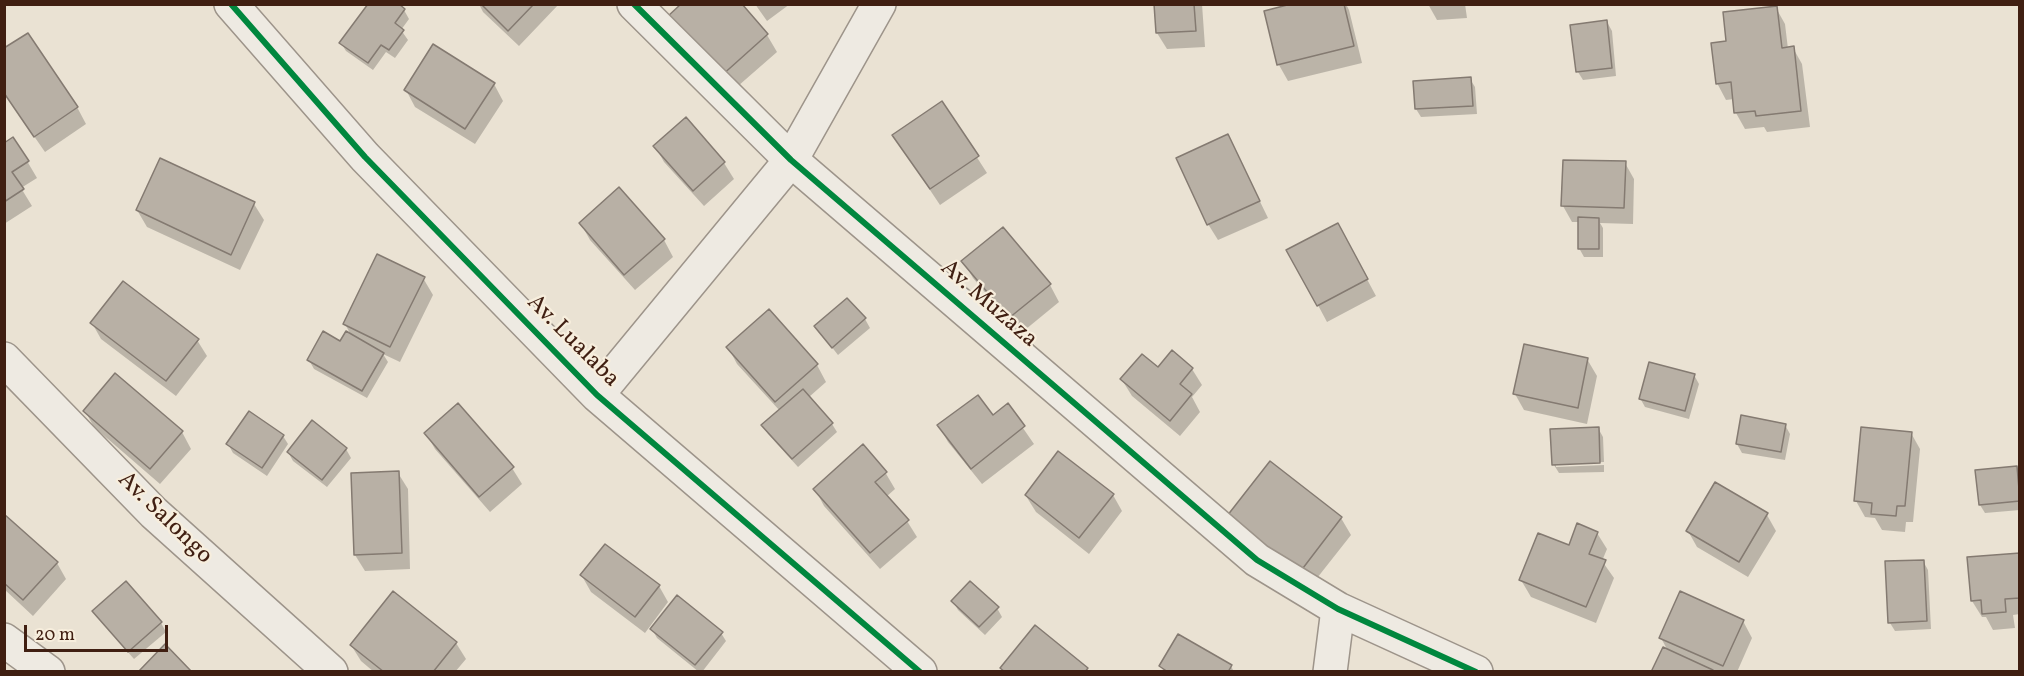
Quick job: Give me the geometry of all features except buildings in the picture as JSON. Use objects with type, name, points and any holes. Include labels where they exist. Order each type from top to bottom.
[{"type":"street","name":"Av. Lualaba","points":[[231,4],[365,157],[597,395],[920,672]]},
{"type":"street","name":"Av. Muzaza","points":[[634,4],[791,160],[1257,560],[1338,609],[1476,672]]},
{"type":"street","points":[[597,395],[791,160],[879,4]]},
{"type":"street","name":"Av. Salongo","points":[[4,359],[154,513],[330,672]]},
{"type":"street","points":[[1330,672],[1338,609]]},
{"type":"street","points":[[4,640],[48,672]]},
{"type":"cycle path","points":[[231,4],[365,157],[597,395],[920,672]]},
{"type":"cycle path","points":[[634,4],[791,160],[1257,560],[1338,609],[1476,672]]}]
